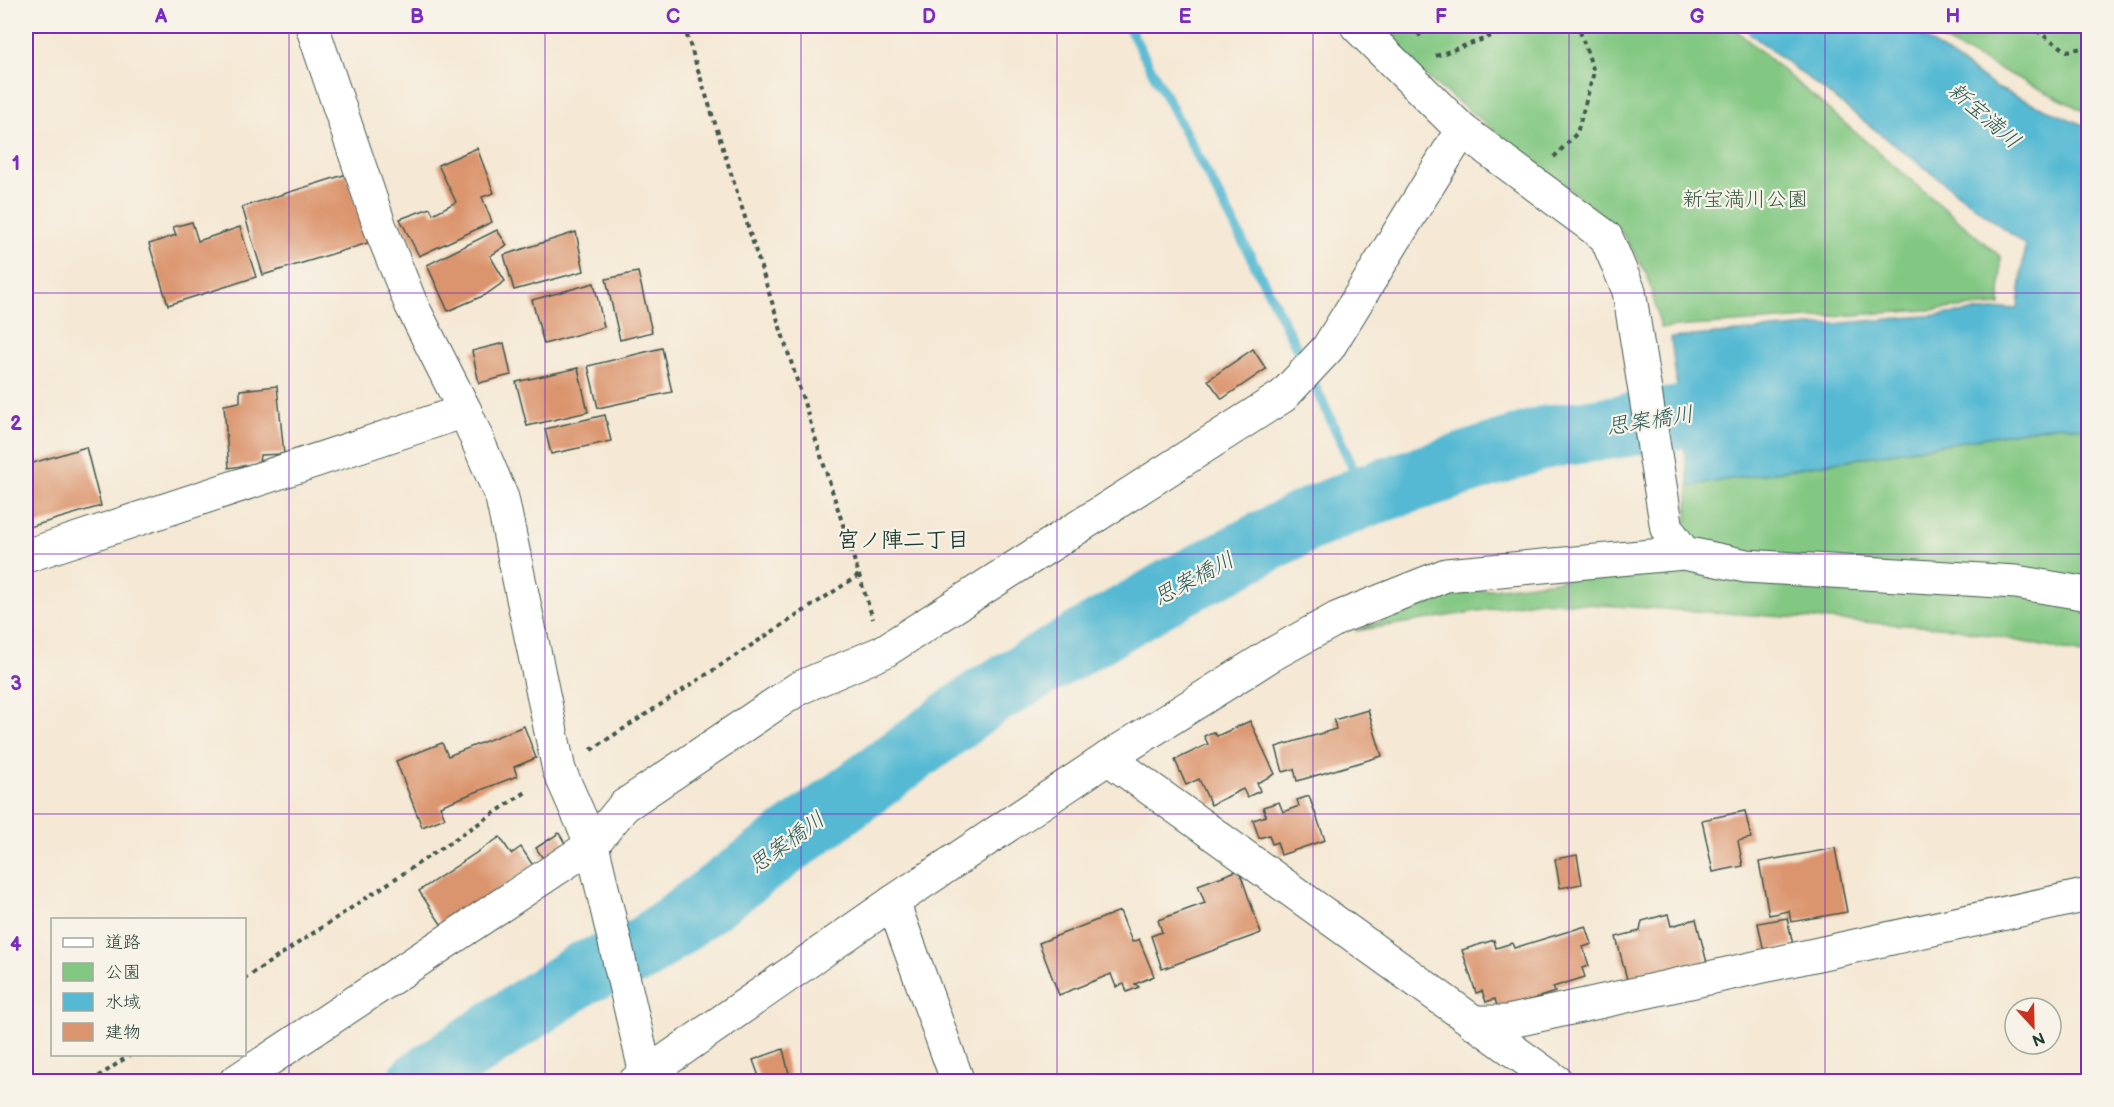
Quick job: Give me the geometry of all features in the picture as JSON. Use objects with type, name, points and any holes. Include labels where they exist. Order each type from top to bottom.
[{"type":"street","points":[[312,26],[380,227],[411,304],[465,411],[502,498],[559,770],[592,845],[636,1035],[641,1078],[893,902],[1108,758],[1271,655],[1338,618],[1446,575],[1675,541],[1746,566],[2016,582],[2088,594]]},
{"type":"street","points":[[1357,26],[1462,130],[1606,237],[1629,291],[1675,541]]},
{"type":"street","points":[[235,1082],[592,845],[624,806],[799,688],[884,652],[1283,396],[1328,348],[1462,130]]},
{"type":"street","points":[[26,556],[465,411]]},
{"type":"street","points":[[1108,758],[1557,1082]]},
{"type":"street","points":[[1473,1022],[1507,1022],[2088,895]]},
{"type":"street","points":[[893,902],[958,1082]]},
{"type":"path","points":[[684,26],[884,652]]},
{"type":"path","points":[[1435,57],[1500,33],[1508,26]]},
{"type":"path","points":[[1530,180],[1577,133],[1594,72],[1578,26]]},
{"type":"path","points":[[2029,26],[2067,51],[2088,47]]},
{"type":"path","points":[[90,1082],[128,1056]]},
{"type":"green space","name":"新宝満川公園","points":[[1377,26],[1731,26],[2001,257],[2000,305],[1661,328],[1647,274],[1619,228],[1411,65]]},
{"type":"green space","points":[[1924,26],[2088,26],[2088,113],[1935,37]]},
{"type":"green space","points":[[2060,425],[2088,430],[2088,655],[1953,628],[1540,601],[1355,631],[1455,594],[1671,566],[1687,517],[1689,486]]},
{"type":"water","name":"新宝満川","points":[[1744,26],[1912,26],[1919,34],[1997,88],[2088,127],[2088,430],[2060,425],[1689,486],[1671,338],[2018,308],[2025,245],[1748,32]]},
{"type":"building","points":[[477,148],[494,193],[482,197],[492,222],[419,256],[400,219],[430,208],[433,214],[456,202],[438,165]]},
{"type":"building","points":[[347,174],[368,243],[263,275],[242,207]]},
{"type":"building","points":[[192,222],[198,241],[240,227],[256,277],[168,305],[149,244],[176,235],[173,227]]},
{"type":"building","points":[[497,230],[507,245],[490,256],[505,281],[485,295],[448,311],[427,265]]},
{"type":"building","points":[[576,232],[584,271],[514,290],[504,255]]},
{"type":"building","points":[[638,272],[652,332],[620,340],[606,279]]},
{"type":"building","points":[[594,283],[604,327],[544,344],[532,300]]},
{"type":"building","points":[[504,343],[511,375],[479,383],[472,351]]},
{"type":"building","points":[[662,348],[672,392],[598,408],[588,366]]},
{"type":"building","points":[[1253,349],[1266,369],[1222,399],[1208,380]]},
{"type":"building","points":[[578,368],[588,412],[527,426],[516,382]]},
{"type":"building","points":[[277,386],[284,454],[260,455],[259,463],[229,468],[224,405],[240,402],[240,390]]},
{"type":"building","points":[[605,415],[611,441],[551,454],[545,429]]},
{"type":"building","points":[[86,447],[101,506],[26,528],[26,465]]},
{"type":"building","points":[[1368,710],[1382,756],[1297,781],[1294,769],[1283,772],[1276,747],[1336,729],[1334,720]]},
{"type":"building","points":[[1250,721],[1275,774],[1257,783],[1260,791],[1247,797],[1243,789],[1211,805],[1199,779],[1186,785],[1175,760],[1208,744],[1204,736],[1213,732],[1217,736]]},
{"type":"building","points":[[524,726],[536,758],[514,767],[517,776],[440,806],[445,818],[422,827],[396,761],[442,743],[448,756]]},
{"type":"building","points":[[1309,796],[1325,840],[1281,855],[1277,842],[1272,844],[1269,835],[1259,838],[1253,820],[1266,816],[1263,807],[1279,802],[1283,812],[1299,806],[1297,800]]},
{"type":"building","points":[[1745,811],[1751,838],[1738,841],[1743,866],[1713,872],[1702,820]]},
{"type":"building","points":[[559,833],[567,847],[544,860],[536,848]]},
{"type":"building","points":[[500,837],[511,854],[521,847],[534,867],[443,927],[419,891]]},
{"type":"building","points":[[1835,848],[1847,912],[1791,922],[1789,911],[1769,915],[1759,862]]},
{"type":"building","points":[[1577,855],[1582,884],[1560,888],[1555,859]]},
{"type":"building","points":[[1239,870],[1261,933],[1162,969],[1151,936],[1162,932],[1158,920],[1205,903],[1198,885]]},
{"type":"building","points":[[1120,911],[1132,942],[1139,939],[1154,976],[1135,984],[1139,987],[1127,992],[1124,984],[1116,987],[1111,974],[1059,995],[1039,943]]},
{"type":"building","points":[[1668,914],[1671,926],[1696,919],[1708,967],[1629,987],[1616,937],[1640,931],[1642,921]]},
{"type":"building","points":[[1787,918],[1793,945],[1764,952],[1758,923]]},
{"type":"building","points":[[1586,926],[1592,944],[1583,947],[1589,966],[1582,968],[1585,977],[1553,987],[1555,992],[1498,1010],[1495,999],[1486,1002],[1482,991],[1476,993],[1462,950],[1494,940],[1496,948],[1512,943],[1514,948]]},
{"type":"building","points":[[783,1049],[791,1082],[761,1082],[753,1060]]},
{"type":"waterway","points":[[1128,26],[1281,317],[1365,496]]},
{"type":"waterway","name":"思案橋川","points":[[419,1082],[583,973],[639,952],[986,697],[1173,589],[1303,522],[1365,496],[1547,437],[1765,405]]},
{"type":"district","name":"宮ノ陣二丁目","points":[[903,540]]}]
